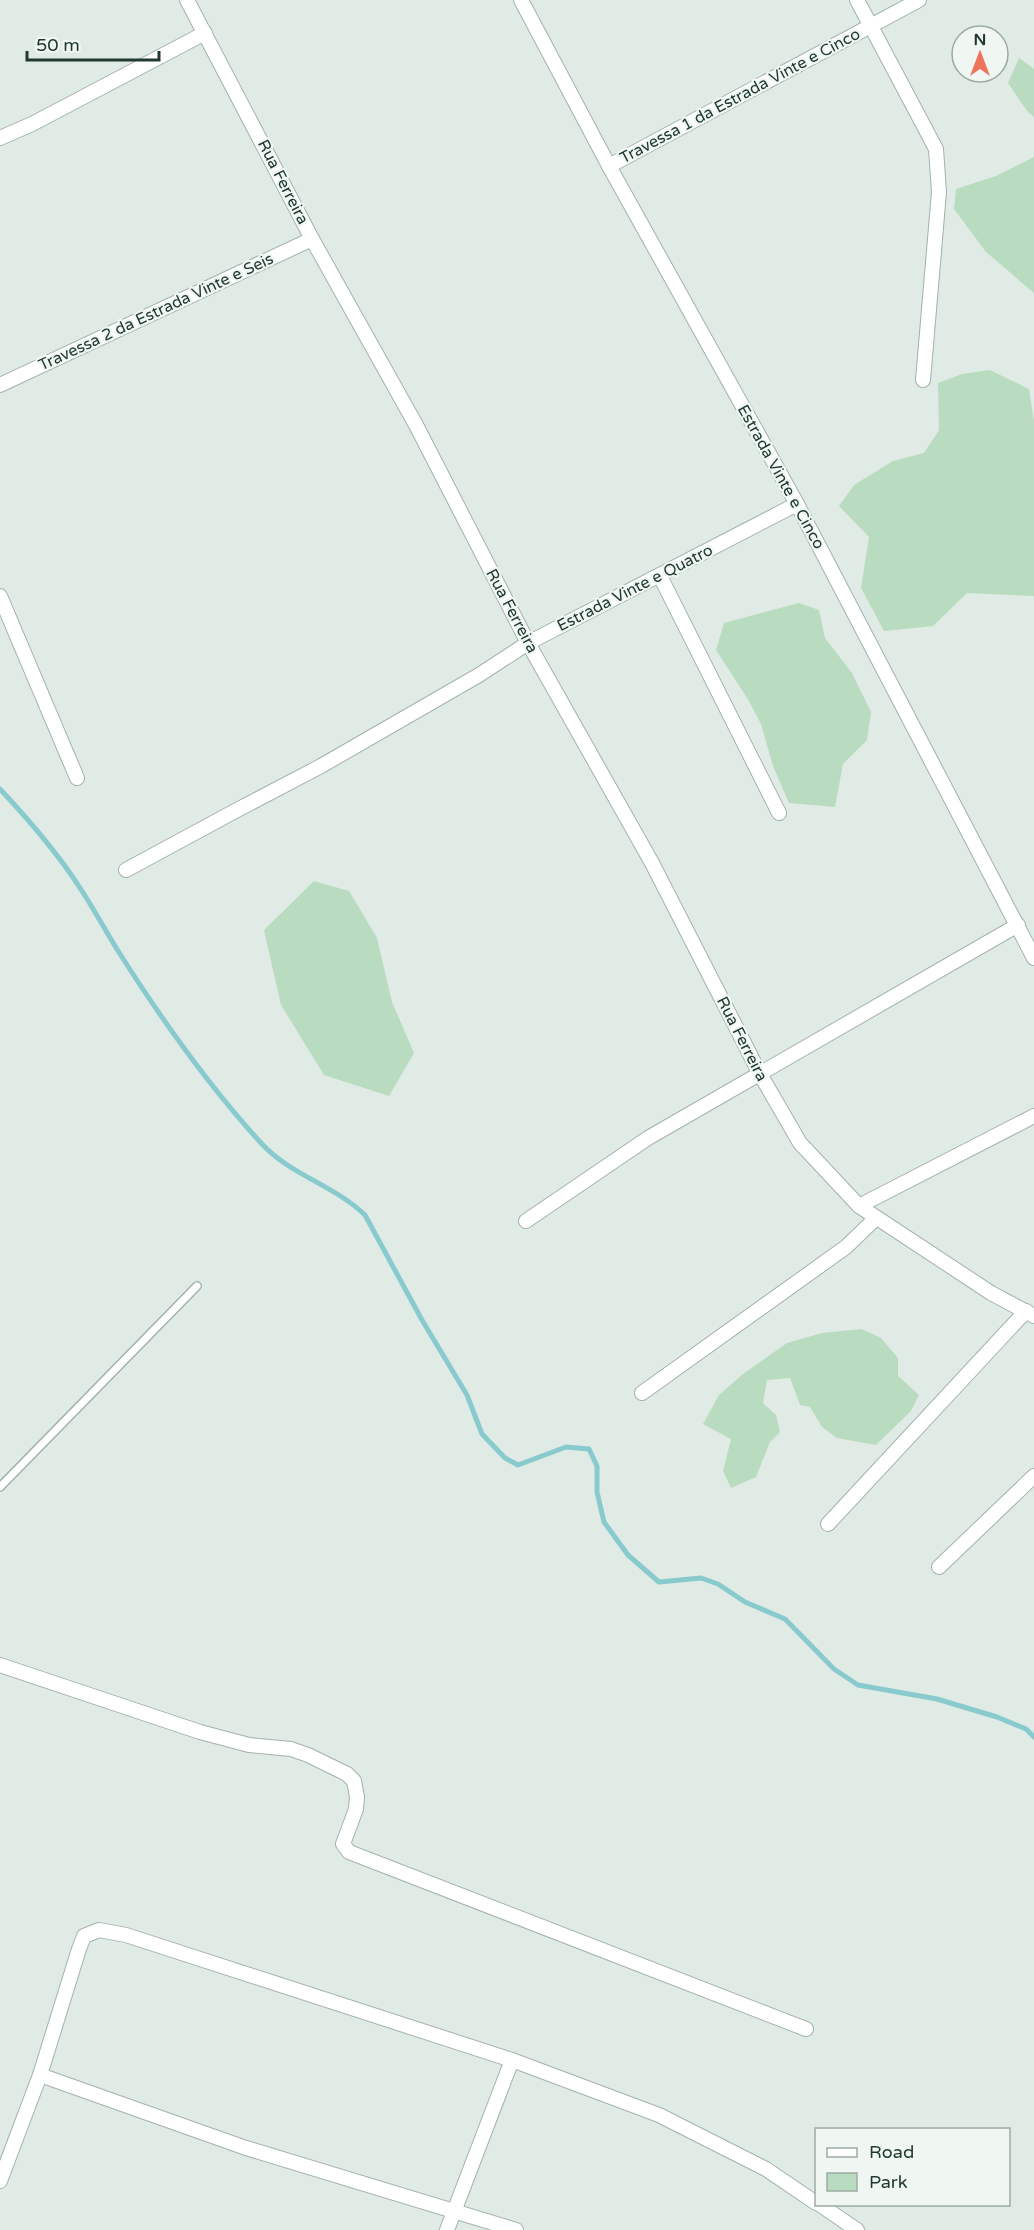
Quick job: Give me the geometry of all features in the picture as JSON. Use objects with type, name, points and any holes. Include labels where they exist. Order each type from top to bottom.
[{"type":"street","name":"Rua Ferreira","points":[[187,0],[312,239],[416,425],[528,643],[652,863],[760,1074],[800,1143],[859,1206],[991,1293],[1030,1314]]},
{"type":"street","name":"Estrada Vinte e Cinco","points":[[521,0],[609,166],[797,504],[1034,958]]},
{"type":"street","points":[[857,0],[936,149],[939,192],[923,380]]},
{"type":"street","name":"Travessa 1 da Estrada Vinte e Cinco","points":[[609,166],[919,0]]},
{"type":"street","points":[[0,138],[32,124],[206,33]]},
{"type":"street","name":"Travessa 2 da Estrada Vinte e Seis","points":[[0,385],[312,239]]},
{"type":"street","name":"Estrada Vinte e Quatro","points":[[126,870],[321,766],[479,675],[528,643],[797,504]]},
{"type":"street","points":[[660,576],[778,813]]},
{"type":"street","points":[[0,596],[77,778]]},
{"type":"street","points":[[526,1221],[648,1138],[1018,925]]},
{"type":"street","points":[[859,1206],[1032,1122]]},
{"type":"street","points":[[642,1393],[846,1247],[876,1218]]},
{"type":"street","points":[[828,1524],[1030,1314]]},
{"type":"street","points":[[939,1568],[1034,1476]]},
{"type":"street","points":[[0,1665],[200,1732],[249,1745],[291,1749],[308,1755],[347,1774],[357,1788],[356,1809],[343,1844],[349,1852],[806,2029]]},
{"type":"street","points":[[0,2181],[40,2075],[84,1936],[99,1930],[126,1935],[513,2060],[659,2115],[766,2169],[815,2202]]},
{"type":"street","points":[[447,2230],[513,2060]]},
{"type":"street","points":[[40,2075],[246,2148],[516,2230]]},
{"type":"street","points":[[821,2206],[857,2230]]},
{"type":"lane","points":[[0,1487],[197,1286]]},
{"type":"green space","points":[[1019,58],[1034,69],[1034,117],[1027,111],[1009,84]]},
{"type":"green space","points":[[1034,157],[1034,293],[986,252],[954,209],[956,189],[996,176]]},
{"type":"green space","points":[[990,370],[1029,389],[1034,422],[1034,596],[967,593],[933,626],[884,631],[861,588],[869,537],[839,506],[854,485],[893,461],[924,453],[939,430],[938,383],[962,374]]},
{"type":"green space","points":[[799,603],[819,610],[825,638],[852,673],[871,712],[867,740],[843,764],[835,807],[789,803],[773,766],[761,724],[716,650],[724,623]]},
{"type":"green space","points":[[314,881],[349,891],[377,938],[392,1002],[414,1053],[389,1096],[324,1075],[281,1005],[264,930]]},
{"type":"green space","points":[[862,1329],[881,1338],[898,1358],[898,1376],[919,1395],[911,1411],[876,1445],[837,1438],[822,1427],[810,1407],[800,1405],[790,1378],[767,1380],[763,1403],[776,1415],[780,1432],[770,1442],[756,1477],[731,1488],[723,1471],[731,1439],[703,1424],[719,1395],[743,1374],[787,1343],[822,1333]]},
{"type":"waterway","points":[[0,789],[62,862],[169,1028],[241,1121],[285,1164],[340,1196],[365,1215],[422,1320],[467,1395],[482,1434],[505,1458],[518,1465],[566,1447],[589,1449],[597,1466],[597,1492],[604,1522],[628,1555],[659,1582],[701,1578],[718,1584],[745,1602],[785,1619],[834,1669],[858,1685],[937,1699],[997,1717],[1026,1729],[1034,1737]]}]
